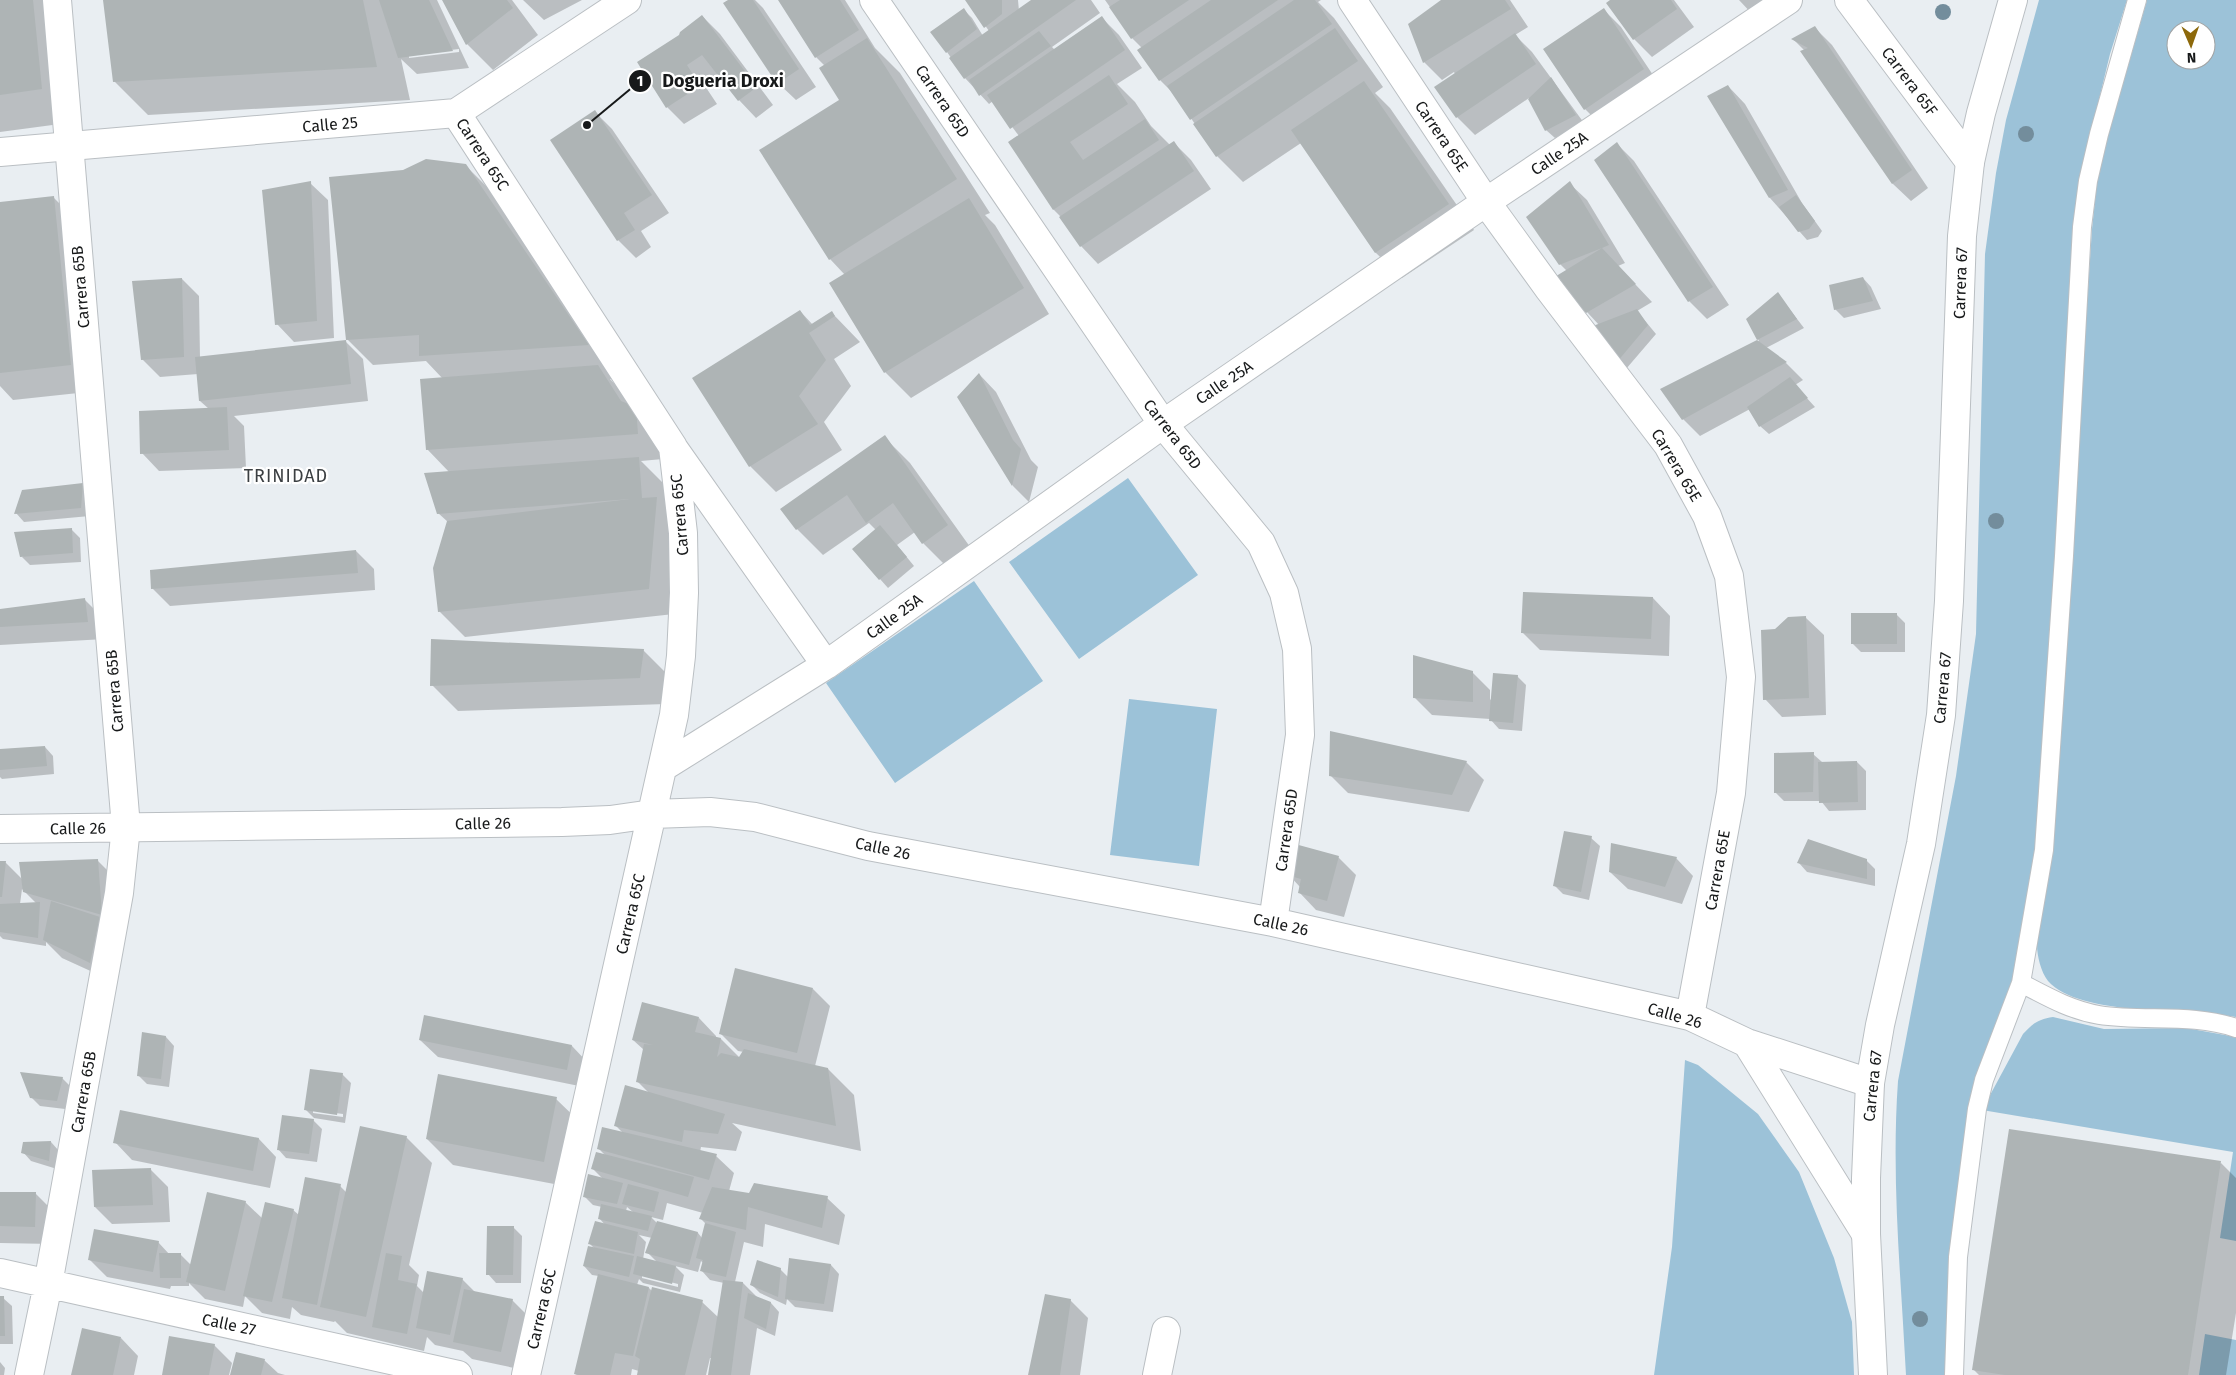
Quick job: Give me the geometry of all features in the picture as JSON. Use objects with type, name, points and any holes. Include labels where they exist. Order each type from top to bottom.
[{"type":"street","name":"Carrera 65B","points":[[29,1375],[48,1284],[120,893],[126,827],[57,0]]},
{"type":"street","name":"Calle 25","points":[[0,152],[456,113],[627,0]]},
{"type":"street","name":"Carrera 65D","points":[[874,0],[1163,424],[1261,543],[1284,593],[1297,649],[1300,736],[1273,922]]},
{"type":"street","name":"Carrera 65E","points":[[1352,0],[1486,202],[1549,289],[1668,445],[1707,516],[1729,576],[1741,677],[1730,794],[1690,1016]]},
{"type":"street","name":"Calle 25A","points":[[663,767],[826,665],[1163,424],[1486,202],[1788,0]]},
{"type":"street","name":"Carrera 65F","points":[[1849,0],[1970,162]]},
{"type":"street","name":"Carrera 67","points":[[1873,1375],[1866,1234],[1870,1083],[1880,1025],[1921,844],[1940,715],[1950,601],[1962,236],[1970,162],[1981,113],[2014,0]]},
{"type":"street","name":"Carrera 65C","points":[[456,113],[673,447],[826,665]]},
{"type":"street","name":"Carrera 65C","points":[[526,1375],[675,708],[682,656],[684,593],[683,534],[673,447]]},
{"type":"street","name":"Calle 26","points":[[0,829],[562,822],[610,820],[652,814],[710,812],[755,816],[868,846],[1273,922],[1690,1016],[1747,1043],[1870,1083]]},
{"type":"street","points":[[1747,1043],[1866,1234]]},
{"type":"street","name":"Calle 27","points":[[0,1273],[458,1375]]},
{"type":"street","points":[[1157,1375],[1166,1331]]},
{"type":"lane","points":[[1954,1375],[1958,1257],[1977,1108],[1984,1080],[2021,983],[2044,850],[2064,556],[2082,228],[2088,181],[2137,0]]},
{"type":"lane","points":[[2021,983],[2061,1004],[2100,1015],[2192,1020],[2236,1028]]},
{"type":"shaded area","points":[[2039,0],[2127,0],[2110,54],[2081,174],[2043,807],[2014,977],[1983,1068],[1949,1375],[1906,1375],[1896,1191],[1898,1081],[1956,776],[1976,634],[1985,254],[1996,173],[2006,120]]},
{"type":"shaded area","points":[[2147,0],[2236,0],[2236,1017],[2136,1009],[2084,1001],[2063,993],[2048,981],[2041,969],[2038,954],[2037,937],[2051,850],[2092,229],[2097,181]]},
{"type":"shaded area","points":[[1128,478],[1198,575],[1079,659],[1009,562]]},
{"type":"shaded area","points":[[974,581],[1043,681],[895,783],[826,683]]},
{"type":"shaded area","points":[[1129,699],[1217,709],[1199,866],[1110,855]]},
{"type":"shaded area","points":[[2053,1017],[2104,1029],[2186,1028],[2236,1037],[2236,1241],[2220,1238],[2233,1152],[1982,1110],[2023,1034],[2036,1022]]},
{"type":"shaded area","points":[[1685,1060],[1698,1065],[1758,1114],[1799,1172],[1834,1258],[1852,1322],[1854,1375],[1654,1375],[1672,1247]]},
{"type":"shaded area","points":[[2205,1334],[2236,1340],[2236,1375],[2199,1375]]},
{"type":"building","points":[[0,0],[33,0],[42,89],[0,95]]},
{"type":"building","points":[[103,0],[363,0],[377,67],[113,82]]},
{"type":"building","points":[[379,0],[429,0],[453,51],[398,58]]},
{"type":"building","points":[[442,0],[507,0],[513,8],[466,45]]},
{"type":"building","points":[[728,0],[753,0],[799,69],[777,84],[723,3]]},
{"type":"building","points":[[778,0],[840,0],[859,30],[815,58]]},
{"type":"building","points":[[965,0],[1002,0],[1002,14],[984,28]]},
{"type":"building","points":[[1031,0],[1076,0],[964,79],[949,58]]},
{"type":"building","points":[[1120,0],[1189,0],[1131,39],[1109,7]]},
{"type":"building","points":[[1211,0],[1278,0],[1159,81],[1137,50]]},
{"type":"building","points":[[1294,0],[1315,0],[1332,24],[1190,120],[1167,86]]},
{"type":"building","points":[[1441,0],[1505,0],[1511,9],[1423,63],[1408,24]]},
{"type":"building","points":[[1610,0],[1671,0],[1677,9],[1633,40],[1606,3]]},
{"type":"building","points":[[964,8],[977,29],[946,53],[930,32]]},
{"type":"building","points":[[1604,8],[1644,69],[1584,110],[1543,49]]},
{"type":"building","points":[[702,15],[757,87],[738,101],[702,55],[687,65],[700,86],[666,108],[637,62],[679,35],[680,32]]},
{"type":"building","points":[[1102,16],[1125,50],[1010,129],[987,95]]},
{"type":"building","points":[[1815,26],[1912,170],[1892,184],[1800,51],[1808,48],[1791,39]]},
{"type":"building","points":[[1335,28],[1358,61],[1216,157],[1193,124]]},
{"type":"building","points":[[1039,31],[1051,46],[979,96],[969,80]]},
{"type":"building","points":[[1515,33],[1536,64],[1456,118],[1434,87]]},
{"type":"building","points":[[867,38],[957,179],[829,260],[759,150],[839,100],[819,68]]},
{"type":"building","points":[[1109,75],[1128,104],[1070,142],[1083,160],[1145,119],[1159,140],[1053,210],[1008,142]]},
{"type":"building","points":[[1551,77],[1576,115],[1545,131],[1528,99]]},
{"type":"building","points":[[1364,81],[1449,204],[1375,253],[1291,130]]},
{"type":"building","points":[[1728,85],[1788,190],[1769,198],[1707,96]]},
{"type":"building","points":[[595,110],[652,195],[624,213],[635,230],[617,241],[550,140]]},
{"type":"building","points":[[1174,141],[1194,171],[1080,247],[1059,217]]},
{"type":"building","points":[[1617,142],[1713,287],[1688,302],[1594,160]]},
{"type":"building","points":[[426,159],[466,164],[589,345],[419,356],[419,335],[346,340],[329,177],[403,170]]},
{"type":"building","points":[[311,181],[317,321],[275,325],[262,190]]},
{"type":"building","points":[[1570,181],[1609,245],[1559,265],[1526,217]]},
{"type":"building","points":[[1796,195],[1815,221],[1809,229],[1798,232],[1779,207]]},
{"type":"building","points":[[54,196],[71,365],[0,373],[0,202]]},
{"type":"building","points":[[969,198],[1024,288],[884,373],[829,283]]},
{"type":"building","points":[[1602,248],[1636,284],[1586,313],[1553,278]]},
{"type":"building","points":[[1863,277],[1873,301],[1834,310],[1829,285]]},
{"type":"building","points":[[182,278],[184,357],[141,360],[132,281]]},
{"type":"building","points":[[1778,292],[1797,319],[1757,340],[1746,319]]},
{"type":"building","points":[[1637,309],[1648,325],[1617,362],[1593,326]]},
{"type":"building","points":[[800,310],[810,325],[832,311],[835,316],[809,333],[826,360],[799,396],[818,424],[749,467],[692,378]]},
{"type":"building","points":[[346,340],[351,384],[199,401],[195,357]]},
{"type":"building","points":[[1757,340],[1787,362],[1682,420],[1660,389]]},
{"type":"building","points":[[598,365],[621,401],[636,407],[638,434],[426,450],[420,379]]},
{"type":"building","points":[[979,373],[1013,440],[1021,449],[1012,486],[957,397]]},
{"type":"building","points":[[1790,377],[1808,398],[1759,427],[1747,407]]},
{"type":"building","points":[[227,407],[229,450],[140,454],[139,411]]},
{"type":"building","points":[[885,435],[948,525],[922,544],[893,503],[866,523],[847,495],[796,530],[780,509]]},
{"type":"building","points":[[639,457],[642,498],[657,497],[649,589],[438,612],[433,568],[447,521],[630,499],[437,514],[424,473]]},
{"type":"building","points":[[83,483],[81,508],[14,514],[22,490]]},
{"type":"building","points":[[880,525],[907,557],[879,580],[852,549]]},
{"type":"building","points":[[72,528],[73,553],[20,557],[14,532]]},
{"type":"building","points":[[356,550],[358,573],[151,589],[150,570]]},
{"type":"building","points":[[1523,592],[1653,597],[1651,639],[1521,633]]},
{"type":"building","points":[[85,598],[88,622],[0,627],[0,609]]},
{"type":"building","points":[[1851,613],[1897,613],[1897,644],[1851,644]]},
{"type":"building","points":[[1806,616],[1809,698],[1763,700],[1761,630],[1775,629],[1788,617]]},
{"type":"building","points":[[431,639],[644,649],[640,678],[430,686]]},
{"type":"building","points":[[1413,655],[1473,671],[1473,702],[1413,698]]},
{"type":"building","points":[[1493,673],[1518,675],[1513,723],[1489,721]]},
{"type":"building","points":[[1330,731],[1467,761],[1452,795],[1329,776]]},
{"type":"building","points":[[45,746],[47,766],[0,770],[0,749]]},
{"type":"building","points":[[1814,752],[1813,792],[1774,793],[1774,753]]},
{"type":"building","points":[[1857,761],[1858,802],[1819,803],[1818,762]]},
{"type":"building","points":[[1564,831],[1592,836],[1581,892],[1553,886]]},
{"type":"building","points":[[1808,839],[1867,859],[1867,879],[1797,863]]},
{"type":"building","points":[[1611,843],[1677,857],[1665,887],[1609,872]]},
{"type":"building","points":[[1295,844],[1339,856],[1327,901],[1298,893],[1301,879],[1287,875]]},
{"type":"building","points":[[98,859],[102,915],[23,892],[19,862]]},
{"type":"building","points":[[0,861],[6,861],[2,897],[0,897]]},
{"type":"building","points":[[51,901],[100,917],[90,963],[43,940]]},
{"type":"building","points":[[40,902],[38,938],[0,932],[0,904]]},
{"type":"building","points":[[735,968],[813,988],[797,1053],[719,1034]]},
{"type":"building","points":[[642,1002],[699,1017],[695,1032],[721,1038],[717,1057],[721,1053],[739,1057],[744,1049],[828,1068],[836,1126],[636,1082],[644,1044],[653,1045],[632,1040]]},
{"type":"building","points":[[424,1015],[572,1045],[567,1070],[419,1040]]},
{"type":"building","points":[[142,1032],[166,1036],[161,1079],[137,1076]]},
{"type":"building","points":[[310,1069],[343,1073],[337,1115],[304,1110]]},
{"type":"building","points":[[20,1072],[63,1077],[57,1101],[30,1098]]},
{"type":"building","points":[[438,1074],[557,1097],[544,1162],[426,1139]]},
{"type":"building","points":[[625,1085],[725,1114],[718,1134],[684,1130],[682,1142],[614,1126]]},
{"type":"building","points":[[120,1110],[259,1138],[253,1171],[113,1143]]},
{"type":"building","points":[[282,1115],[314,1119],[309,1154],[277,1150]]},
{"type":"building","points":[[360,1126],[407,1136],[366,1317],[320,1307]]},
{"type":"building","points":[[602,1127],[717,1154],[709,1180],[597,1149]]},
{"type":"building","points":[[2009,1129],[2221,1161],[2188,1375],[2005,1375],[1972,1370]]},
{"type":"building","points":[[51,1141],[49,1161],[21,1153],[23,1142]]},
{"type":"building","points":[[596,1152],[694,1177],[688,1197],[591,1169]]},
{"type":"building","points":[[151,1168],[153,1205],[94,1207],[92,1170]]},
{"type":"building","points":[[588,1174],[623,1183],[617,1204],[583,1197]]},
{"type":"building","points":[[305,1177],[341,1184],[317,1305],[282,1298]]},
{"type":"building","points":[[754,1183],[828,1196],[822,1228],[748,1207],[746,1230],[699,1219],[712,1187],[749,1193]]},
{"type":"building","points":[[628,1184],[659,1192],[654,1212],[622,1204]]},
{"type":"building","points":[[0,1192],[36,1192],[35,1227],[0,1226]]},
{"type":"building","points":[[207,1192],[246,1201],[225,1291],[186,1282]]},
{"type":"building","points":[[265,1202],[294,1209],[272,1302],[243,1296]]},
{"type":"building","points":[[601,1204],[652,1216],[648,1231],[598,1219]]},
{"type":"building","points":[[595,1221],[638,1232],[634,1254],[588,1244]]},
{"type":"building","points":[[657,1221],[698,1232],[689,1265],[645,1253]]},
{"type":"building","points":[[705,1223],[736,1232],[726,1277],[700,1271],[703,1260],[696,1258]]},
{"type":"building","points":[[487,1226],[514,1226],[513,1275],[486,1275]]},
{"type":"building","points":[[94,1229],[159,1241],[153,1272],[88,1260]]},
{"type":"building","points":[[588,1246],[634,1256],[629,1277],[583,1266]]},
{"type":"building","points":[[159,1253],[181,1253],[181,1278],[160,1278]]},
{"type":"building","points":[[386,1253],[402,1256],[398,1280],[417,1284],[407,1334],[372,1327]]},
{"type":"building","points":[[637,1256],[676,1266],[672,1284],[633,1274]]},
{"type":"building","points":[[789,1258],[831,1264],[824,1304],[785,1299]]},
{"type":"building","points":[[757,1260],[781,1268],[778,1297],[750,1285]]},
{"type":"building","points":[[427,1271],[463,1278],[450,1335],[416,1328]]},
{"type":"building","points":[[598,1274],[649,1287],[633,1356],[615,1353],[610,1375],[574,1374]]},
{"type":"building","points":[[723,1280],[743,1282],[731,1375],[708,1375]]},
{"type":"building","points":[[652,1287],[703,1300],[685,1375],[637,1375],[640,1359],[635,1356]]},
{"type":"building","points":[[464,1289],[513,1299],[501,1352],[453,1342]]},
{"type":"building","points":[[748,1293],[771,1302],[766,1329],[744,1318]]},
{"type":"building","points":[[1045,1294],[1071,1299],[1060,1375],[1028,1375]]},
{"type":"building","points":[[0,1296],[4,1296],[5,1336],[0,1336]]},
{"type":"building","points":[[82,1328],[121,1337],[113,1375],[71,1375]]},
{"type":"building","points":[[169,1336],[215,1344],[209,1375],[162,1375]]},
{"type":"building","points":[[236,1352],[265,1359],[261,1375],[230,1375]]},
{"type":"place","name":"Dogueria Droxi","points":[[587,125]]},
{"type":"district","name":"TRINIDAD","points":[[286,476]]}]
